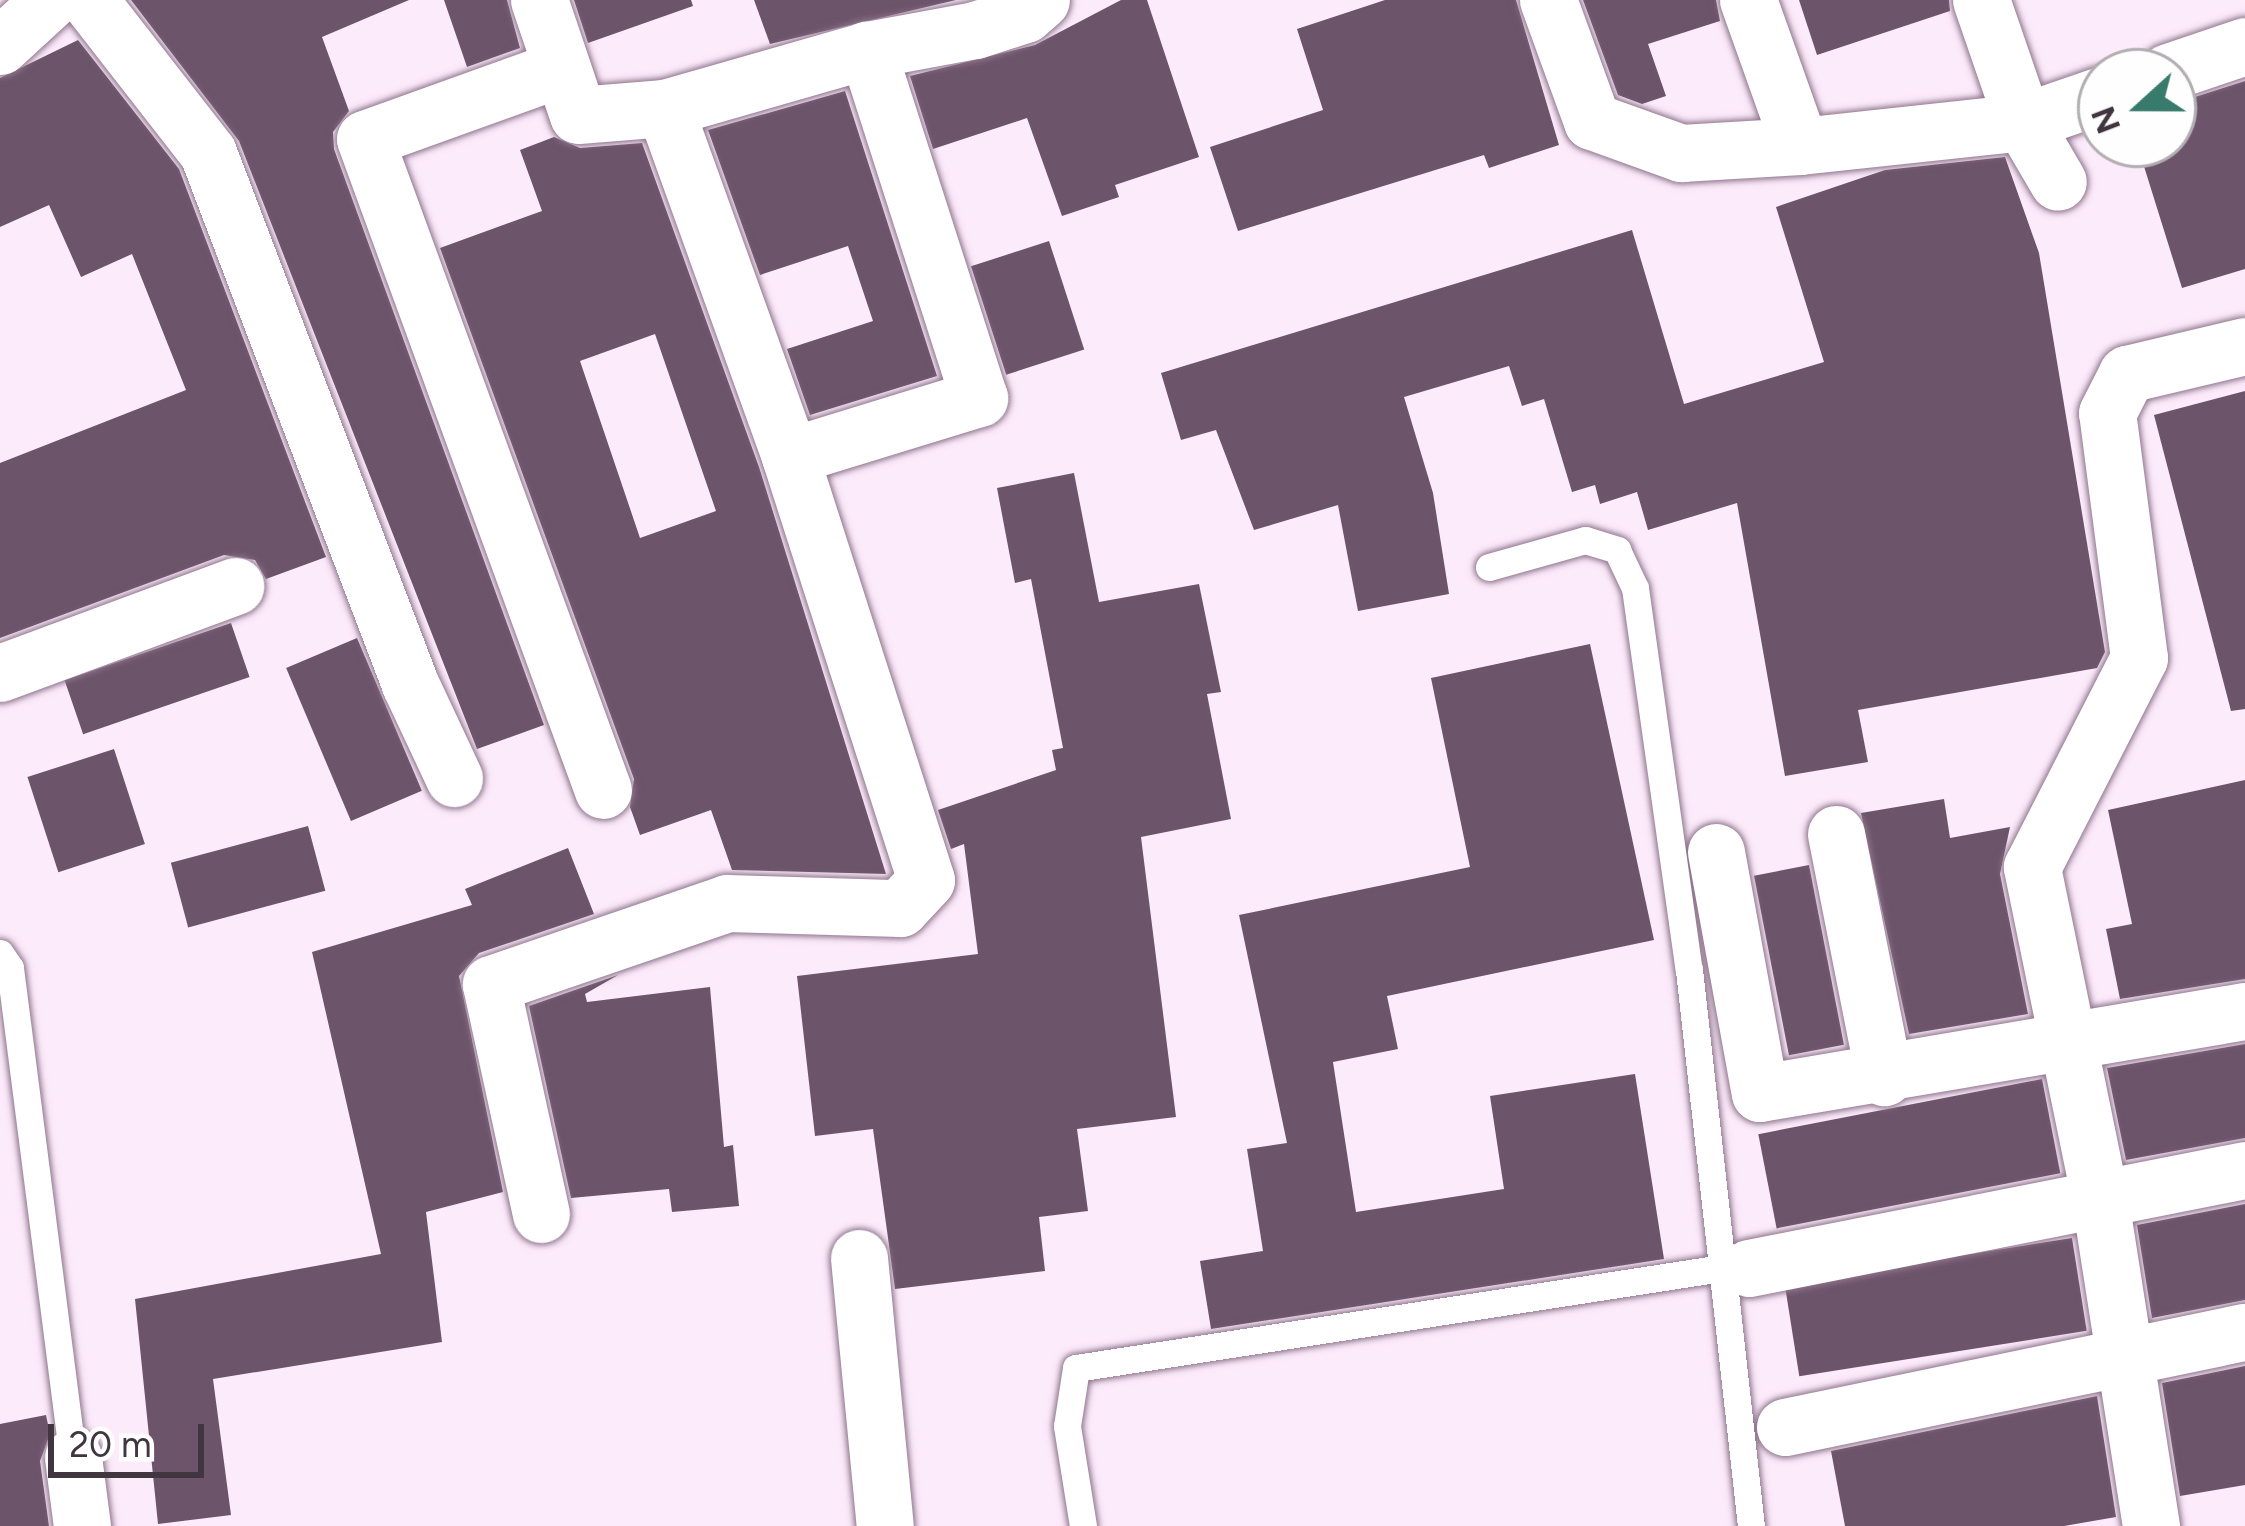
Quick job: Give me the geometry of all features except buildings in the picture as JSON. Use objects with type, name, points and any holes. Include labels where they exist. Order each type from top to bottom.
[{"type":"street","points":[[0,46],[50,0]]},
{"type":"street","points":[[89,0],[208,154],[410,684],[454,778]]},
{"type":"street","points":[[539,0],[578,115],[665,108],[867,50],[975,30],[1025,14],[1041,0]]},
{"type":"street","points":[[1548,0],[1592,121],[1681,153],[1800,146],[2023,122],[2077,103]]},
{"type":"street","points":[[1748,0],[1800,146]]},
{"type":"street","points":[[1981,0],[2023,122],[2058,182]]},
{"type":"street","points":[[2197,62],[2245,46]]},
{"type":"street","points":[[790,456],[979,398],[867,50]]},
{"type":"street","points":[[559,69],[365,140],[603,790]]},
{"type":"street","points":[[541,1214],[490,984],[727,903],[900,908],[926,880],[790,456],[665,108]]},
{"type":"street","points":[[2151,1526],[2099,1194],[2032,866],[2139,658],[2108,413],[2127,374],[2245,346]]},
{"type":"street","points":[[0,673],[235,586]]},
{"type":"street","points":[[1836,834],[1884,1077]]},
{"type":"street","points":[[1716,852],[1760,1093],[1884,1077],[2245,1011]]},
{"type":"street","points":[[1736,1268],[2099,1194],[2245,1170]]},
{"type":"street","points":[[859,1258],[885,1526]]},
{"type":"street","points":[[1785,1427],[2245,1332]]},
{"type":"street","points":[[73,1457],[82,1526]]},
{"type":"lane","points":[[1489,567],[1585,540],[1617,550],[1635,588],[1736,1268],[1751,1526]]},
{"type":"lane","points":[[0,952],[10,968],[73,1457]]},
{"type":"lane","points":[[1083,1526],[1067,1426],[1076,1367],[1736,1268]]}]
